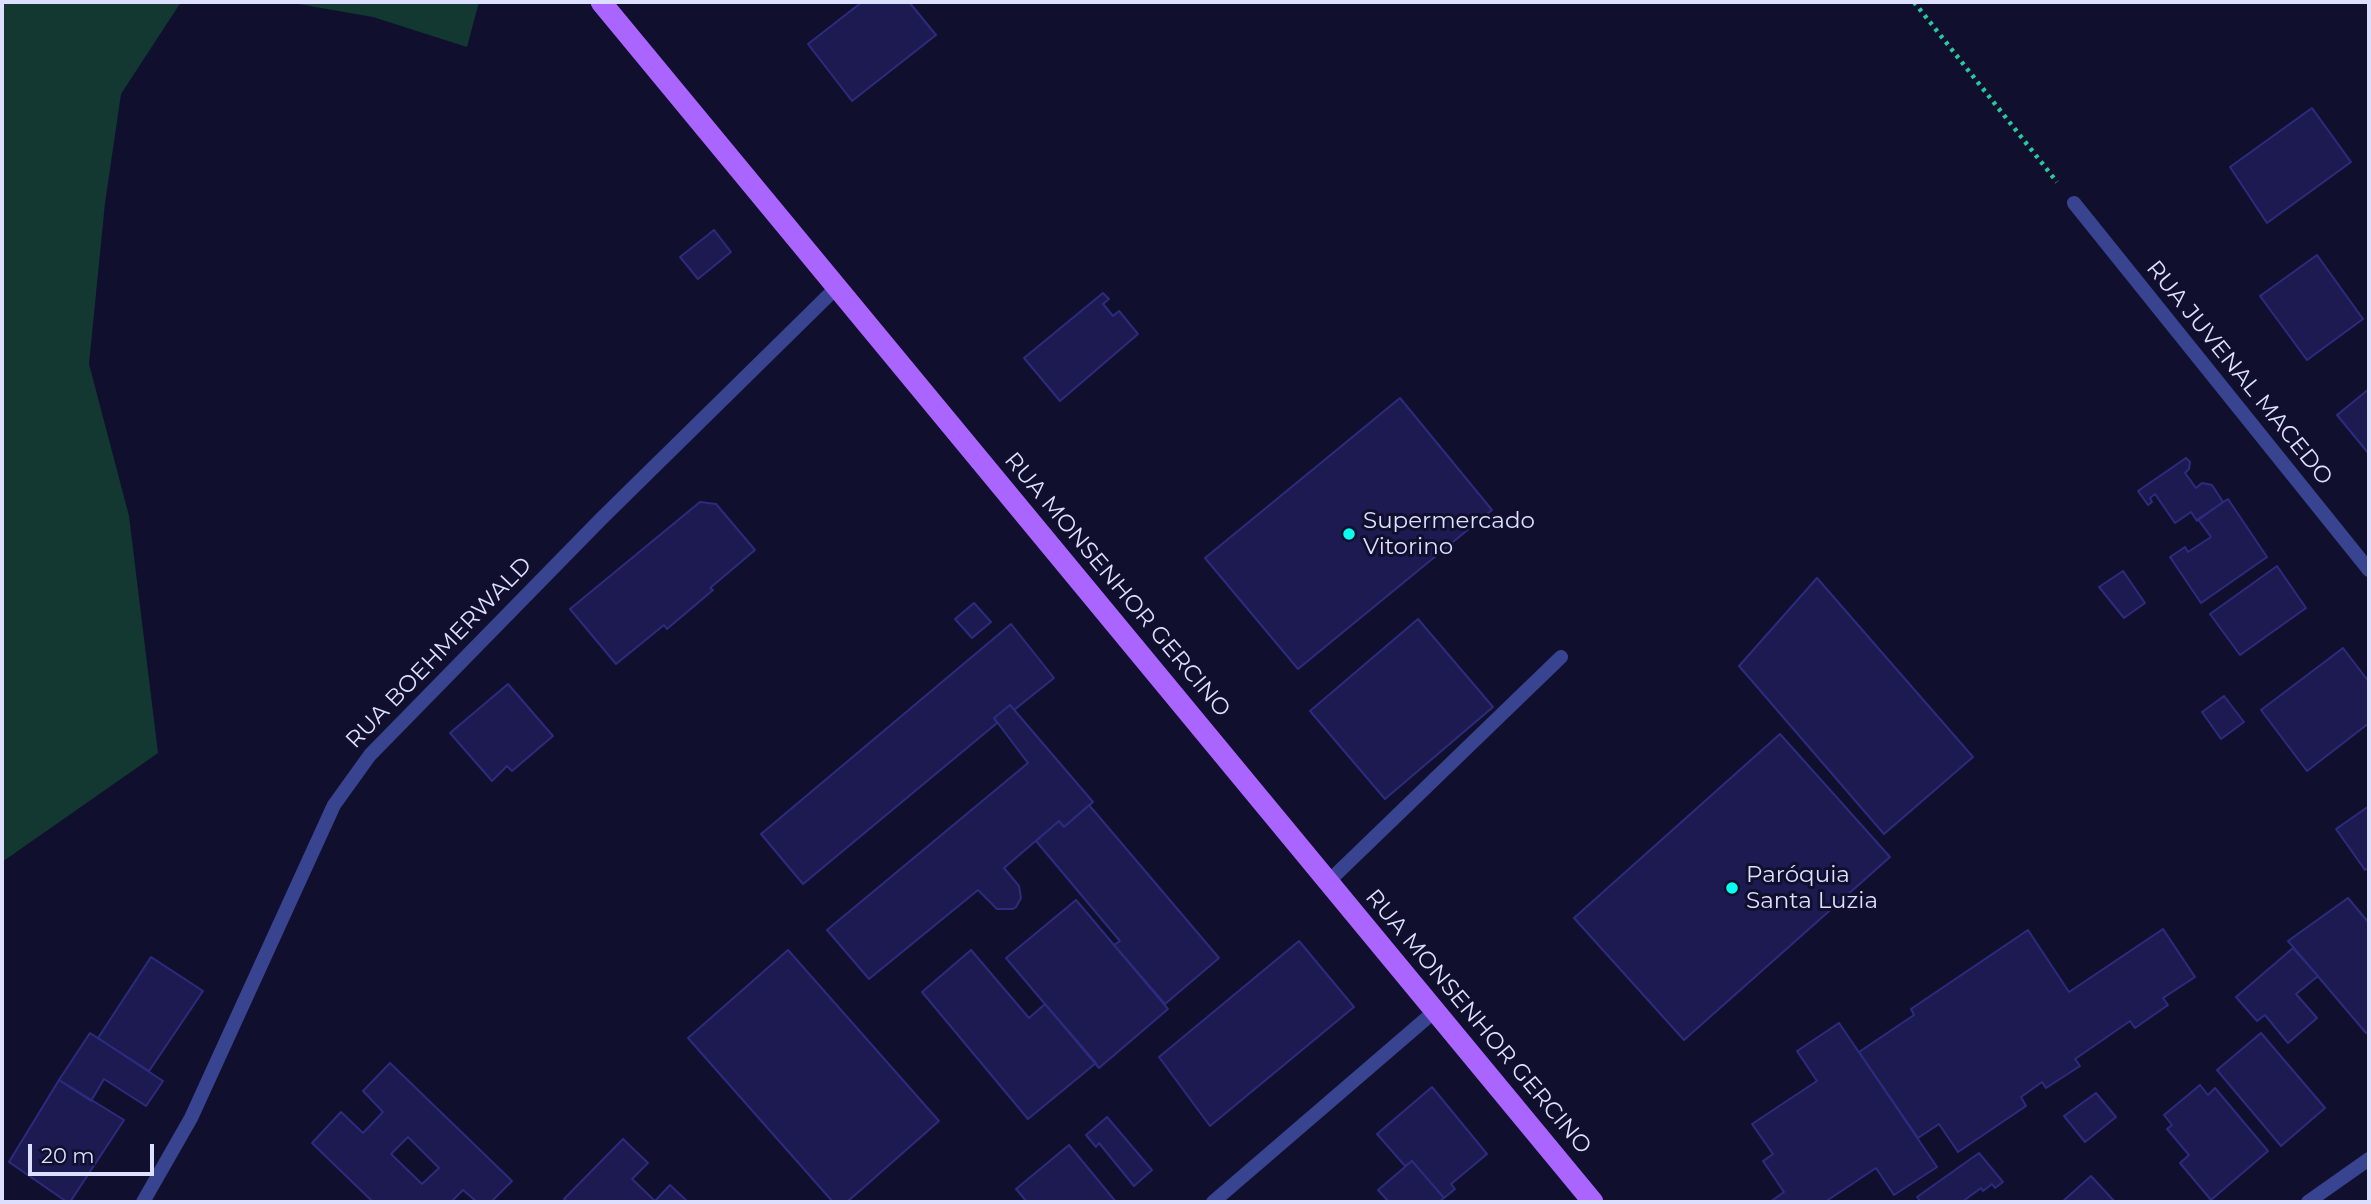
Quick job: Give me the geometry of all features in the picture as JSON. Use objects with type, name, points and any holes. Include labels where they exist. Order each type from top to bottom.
[{"type":"main road","name":"RUA MONSENHOR GERCINO","points":[[601,2],[1593,1202]]},
{"type":"street","name":"RUA JUVENAL MACEDO","points":[[2074,203],[2369,570]]},
{"type":"street","name":"RUA BOEHMERWALD","points":[[143,1202],[197,1105],[334,805],[370,755],[593,527],[837,287]]},
{"type":"street","points":[[1328,882],[1561,657]]},
{"type":"street","points":[[1213,1202],[1435,1012]]},
{"type":"street","points":[[2308,1202],[2369,1159]]},
{"type":"path","points":[[1914,2],[2074,203]]},
{"type":"green space","points":[[2,2],[181,2],[121,94],[105,203],[89,364],[129,516],[158,753],[2,862]]},
{"type":"green space","points":[[287,2],[479,2],[467,47],[373,17]]},
{"type":"building","points":[[862,2],[909,2],[936,35],[852,101],[808,44]]},
{"type":"building","points":[[2312,108],[2351,162],[2267,223],[2230,167]]},
{"type":"building","points":[[714,230],[731,252],[698,279],[680,257]]},
{"type":"building","points":[[2317,255],[2363,319],[2307,360],[2260,296]]},
{"type":"building","points":[[1103,293],[1109,299],[1103,304],[1113,316],[1119,311],[1138,334],[1060,401],[1024,358]]},
{"type":"building","points":[[2369,389],[2369,454],[2337,415]]},
{"type":"building","name":"Supermercado Vitorino","points":[[1400,398],[1492,510],[1298,669],[1205,558]]},
{"type":"building","points":[[2186,458],[2190,462],[2185,473],[2196,488],[2202,483],[2212,485],[2223,502],[2197,521],[2191,512],[2175,523],[2155,494],[2148,505],[2138,491]]},
{"type":"building","points":[[2228,499],[2267,557],[2201,603],[2170,557],[2185,547],[2188,552],[2211,537],[2198,519]]},
{"type":"building","points":[[700,502],[716,504],[755,550],[667,629],[664,625],[616,664],[570,609]]},
{"type":"building","points":[[2277,566],[2306,608],[2240,655],[2210,614]]},
{"type":"building","points":[[2123,571],[2145,603],[2124,618],[2099,587]]},
{"type":"building","points":[[1817,578],[1973,757],[1884,834],[1739,666]]},
{"type":"building","points":[[974,603],[991,622],[972,638],[955,619]]},
{"type":"building","points":[[1418,619],[1493,707],[1385,799],[1310,711]]},
{"type":"building","points":[[1011,624],[1054,678],[1014,710],[1010,705],[994,718],[997,723],[803,884],[761,834]]},
{"type":"building","points":[[2343,648],[2369,682],[2369,723],[2307,771],[2261,710]]},
{"type":"building","points":[[508,684],[553,736],[512,771],[507,766],[492,781],[450,733]]},
{"type":"building","points":[[2224,696],[2244,722],[2221,739],[2202,712]]},
{"type":"building","points":[[1010,705],[1093,802],[1064,827],[1059,821],[1004,868],[1019,886],[1021,898],[1016,907],[997,909],[978,890],[869,979],[827,930],[1028,763],[994,718]]},
{"type":"building","name":"Paróquia Santa Luzia","points":[[1780,734],[1890,857],[1684,1040],[1574,918]]},
{"type":"building","points":[[1089,805],[1219,958],[1165,1004],[1114,945],[1120,941],[1036,841],[1059,821],[1064,827]]},
{"type":"building","points":[[2369,806],[2369,867],[2365,870],[2336,829]]},
{"type":"building","points":[[2348,898],[2369,923],[2369,1030],[2366,1033],[2288,941]]},
{"type":"building","points":[[1076,900],[1168,1009],[1099,1068],[1006,958]]},
{"type":"building","points":[[2163,929],[2195,977],[2163,998],[2168,1005],[2135,1028],[2130,1021],[2075,1059],[2080,1066],[2046,1088],[2042,1082],[2021,1097],[2026,1106],[1958,1152],[1939,1124],[1918,1138],[1859,1052],[1914,1015],[1911,1009],[2028,930],[2069,992]]},
{"type":"building","points":[[1299,941],[1354,1007],[1210,1126],[1159,1057]]},
{"type":"building","points":[[2293,948],[2318,976],[2296,994],[2317,1018],[2288,1043],[2265,1015],[2257,1021],[2236,997]]},
{"type":"building","points":[[788,950],[939,1121],[847,1202],[833,1202],[688,1038]]},
{"type":"building","points":[[971,950],[1029,1018],[1045,1004],[1096,1063],[1028,1119],[922,992]]},
{"type":"building","points":[[151,957],[203,991],[149,1071],[98,1038]]},
{"type":"building","points":[[1839,1023],[1937,1167],[1894,1195],[1876,1168],[1825,1202],[1770,1202],[1784,1192],[1763,1161],[1773,1154],[1752,1124],[1817,1081],[1797,1051]]},
{"type":"building","points":[[90,1033],[163,1081],[146,1106],[104,1079],[91,1101],[59,1080]]},
{"type":"building","points":[[2261,1033],[2325,1108],[2281,1146],[2217,1070]]},
{"type":"building","points":[[390,1063],[512,1181],[491,1202],[477,1202],[463,1190],[451,1202],[373,1202],[312,1143],[341,1112],[363,1133],[383,1112],[363,1091]],"holes":[[[408,1137],[439,1168],[422,1184],[391,1154]]]},
{"type":"building","points":[[59,1080],[124,1120],[70,1202],[9,1162]]},
{"type":"building","points":[[2200,1085],[2208,1095],[2215,1088],[2268,1151],[2211,1200],[2180,1163],[2189,1155],[2167,1129],[2172,1125],[2164,1115]]},
{"type":"building","points":[[1432,1087],[1487,1154],[1451,1184],[1455,1189],[1444,1198],[1412,1161],[1405,1166],[1377,1134]]},
{"type":"building","points":[[2096,1093],[2116,1117],[2085,1142],[2064,1116]]},
{"type":"building","points":[[1107,1117],[1152,1170],[1134,1186],[1099,1143],[1096,1147],[1086,1135]]},
{"type":"building","points":[[623,1139],[648,1163],[632,1179],[655,1201],[670,1185],[688,1202],[568,1202],[564,1199]]},
{"type":"building","points":[[1069,1145],[1116,1202],[1027,1202],[1016,1189]]},
{"type":"building","points":[[1979,1153],[2003,1182],[1995,1188],[1992,1184],[1983,1191],[1981,1188],[1962,1202],[1921,1202],[1917,1197]]},
{"type":"building","points":[[1412,1161],[1444,1198],[1439,1202],[1389,1202],[1378,1190]]},
{"type":"building","points":[[2091,1176],[2115,1202],[2062,1202]]},
{"type":"place","name":"Supermercado Vitorino","points":[[1349,534]]},
{"type":"place","name":"Paróquia Santa Luzia","points":[[1732,888]]}]
